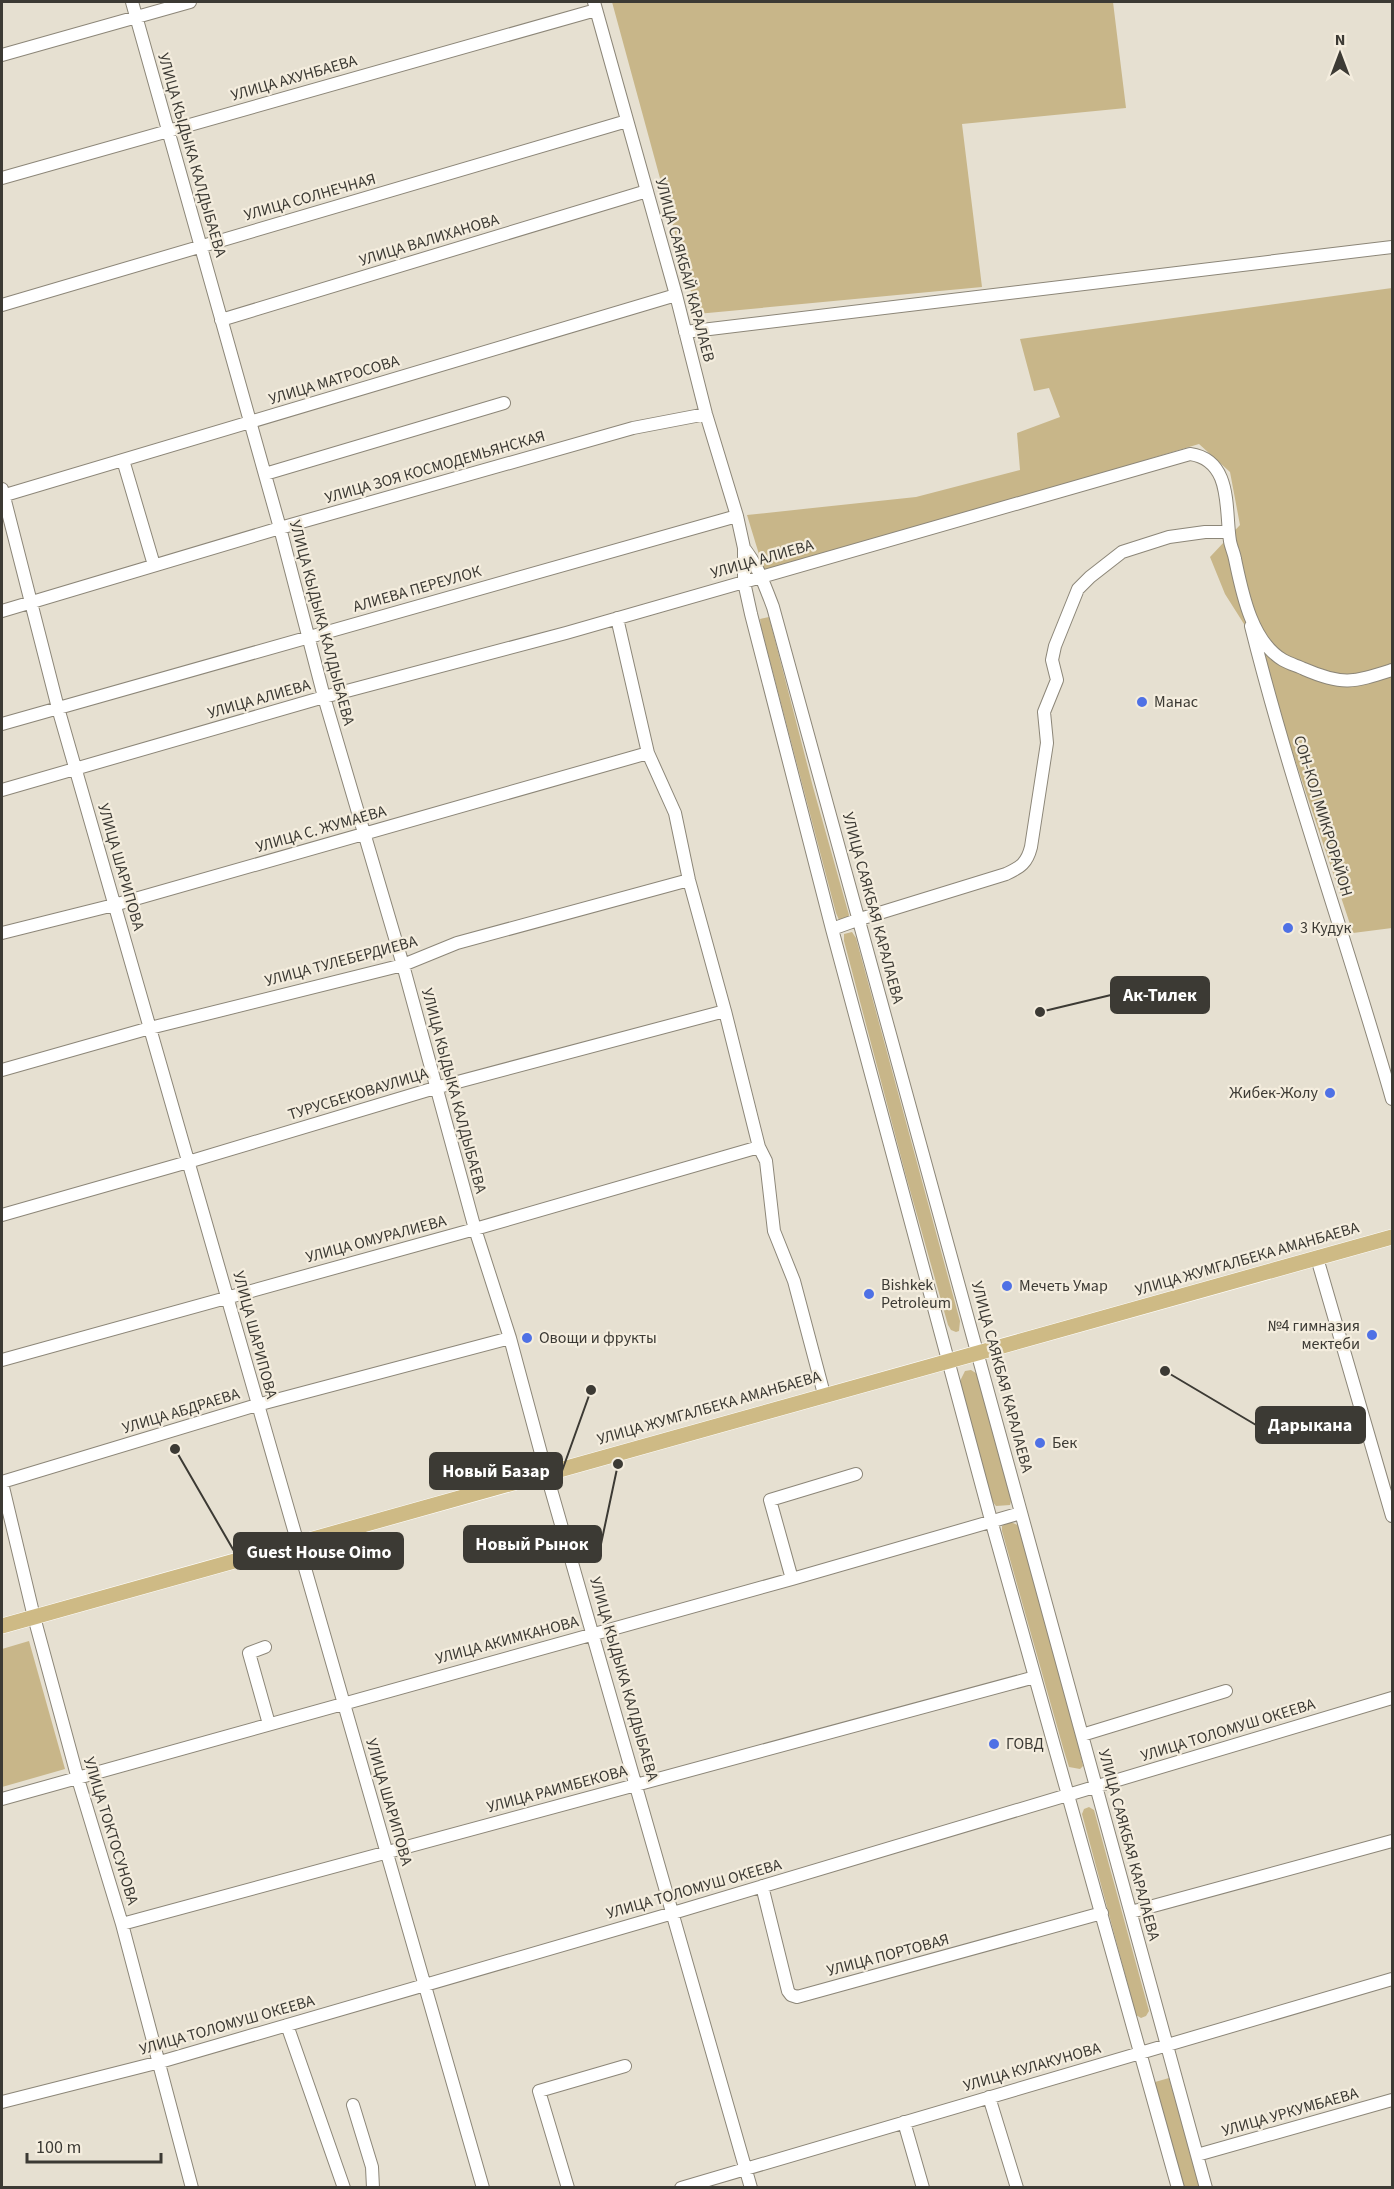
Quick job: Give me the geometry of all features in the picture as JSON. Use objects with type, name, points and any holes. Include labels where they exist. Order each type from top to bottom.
[{"type":"main road","name":"УЛИЦА ЖУМГАЛБЕКА АМАНБАЕВА","points":[[2,1626],[824,1394],[949,1362],[1392,1237]]},
{"type":"street","name":"УЛИЦА КЫДЫКА КАЛДЫБАЕВА","points":[[132,2],[280,528],[324,697],[403,965],[475,1229],[510,1338],[546,1472],[751,2187]]},
{"type":"street","points":[[2,55],[190,2]]},
{"type":"street","name":"УЛИЦА САЯКБАЙ КАРАЛАЕВ","points":[[595,6],[676,295],[706,414],[737,516],[744,548],[744,582]]},
{"type":"street","name":"УЛИЦА АХУНБАЕВА","points":[[2,178],[595,6]]},
{"type":"street","name":"УЛИЦА СОЛНЕЧНАЯ","points":[[2,305],[627,121]]},
{"type":"street","name":"УЛИЦА ВАЛИХАНОВА","points":[[221,320],[647,191]]},
{"type":"street","points":[[685,332],[1392,247]]},
{"type":"street","name":"УЛИЦА МАТРОСОВА","points":[[2,493],[123,460],[676,295]]},
{"type":"street","points":[[265,474],[504,403]]},
{"type":"street","name":"УЛИЦА ЗОЯ КОСМОДЕМЬЯНСКАЯ","points":[[2,611],[280,528],[633,428],[706,414]]},
{"type":"street","name":"УЛИЦА АЛИЕВА","points":[[2,790],[324,697],[617,618],[1190,454],[1197,455],[1213,465],[1220,475],[1227,497],[1229,532],[1247,610],[1263,639],[1282,660],[1321,677],[1352,682],[1392,670]]},
{"type":"street","points":[[123,460],[154,566]]},
{"type":"street","name":"УЛИЦА ШАРИПОВА","points":[[2,493],[75,769],[483,2187]]},
{"type":"street","name":"АЛИЕВА ПЕРЕУЛОК","points":[[2,724],[737,516]]},
{"type":"street","points":[[832,929],[1022,867],[1028,859],[1038,806],[1047,743],[1044,712],[1056,680],[1052,660],[1054,646],[1078,589],[1122,552],[1169,537],[1205,532],[1229,532]]},
{"type":"street","name":"УЛИЦА САЯКБАЙ КАРАЛАЕВ","points":[[744,548],[762,576]]},
{"type":"street","name":"УЛИЦА САЯКБАЯ КАРАЛАЕВА","points":[[762,576],[773,607],[860,919],[1206,2187]]},
{"type":"street","points":[[744,582],[832,929],[991,1520],[1178,2187]]},
{"type":"street","name":"СОН-КОЛ МИКРОРАЙОН","points":[[1247,610],[1267,690],[1368,1012],[1392,1099]]},
{"type":"street","points":[[617,618],[648,753],[675,813],[689,880],[759,1147],[766,1161],[774,1231],[795,1281],[824,1394]]},
{"type":"street","name":"УЛИЦА С. ЖУМАЕВА","points":[[2,933],[114,905],[648,753]]},
{"type":"street","name":"УЛИЦА ТУЛЕБЕРДИЕВА","points":[[2,1070],[150,1028],[403,965],[457,943],[689,880]]},
{"type":"street","name":"ТУРУСБЕКОВАУЛИЦА","points":[[2,1215],[435,1088],[725,1011]]},
{"type":"street","name":"УЛИЦА ОМУРАЛИЕВА","points":[[2,1360],[475,1229],[759,1147]]},
{"type":"street","points":[[1317,1258],[1392,1516]]},
{"type":"street","name":"УЛИЦА АБДРАЕВА","points":[[2,1483],[257,1406],[510,1338]]},
{"type":"street","points":[[792,1579],[770,1500],[856,1474]]},
{"type":"street","name":"УЛИЦА ТОКТОСУНОВА","points":[[2,1483],[34,1617],[78,1779],[122,1924],[192,2187]]},
{"type":"street","name":"УЛИЦА АКИМКАНОВА","points":[[2,1799],[1021,1513]]},
{"type":"street","points":[[265,1647],[249,1653],[269,1724]]},
{"type":"street","name":"УЛИЦА РАИМБЕКОВА","points":[[122,1924],[1035,1677]]},
{"type":"street","points":[[1082,1735],[1226,1691]]},
{"type":"street","name":"УЛИЦА ТОЛОМУШ ОКЕЕВА","points":[[2,2102],[160,2062],[673,1913],[1392,1698]]},
{"type":"street","points":[[1131,1912],[1392,1841]]},
{"type":"street","name":"УЛИЦА ПОРТОВАЯ","points":[[762,1886],[788,1991],[797,1997],[1102,1914]]},
{"type":"street","name":"УЛИЦА КУЛАКУНОВА","points":[[681,2187],[1392,1979]]},
{"type":"street","points":[[287,2025],[344,2187]]},
{"type":"street","points":[[568,2187],[539,2091],[625,2066]]},
{"type":"street","points":[[989,2097],[1017,2187]]},
{"type":"street","name":"УЛИЦА УРКУМБАЕВА","points":[[1197,2155],[1392,2100]]},
{"type":"street","points":[[352,2105],[372,2167],[373,2187]]},
{"type":"street","points":[[904,2122],[923,2187]]},
{"type":"shaded area","points":[[612,2],[1113,2],[1126,108],[962,124],[982,287],[697,314]]},
{"type":"shaded area","points":[[1392,288],[1392,928],[1353,933],[1256,643],[1225,594],[1210,557],[1240,525],[1230,472],[1199,444],[765,574],[747,515],[916,497],[1020,470],[1017,433],[1060,417],[1049,388],[1034,391],[1020,339]]},
{"type":"shaded area","points":[[769,617],[849,915],[848,919],[839,920],[836,913],[761,627],[760,619]]},
{"type":"shaded area","points":[[852,932],[856,938],[960,1321],[959,1331],[956,1332],[948,1325],[844,941],[844,934]]},
{"type":"shaded area","points":[[971,1370],[979,1375],[1011,1501],[1010,1505],[996,1506],[992,1501],[960,1381],[965,1371]]},
{"type":"shaded area","points":[[1007,1523],[1020,1526],[1071,1712],[1083,1766],[1080,1769],[1069,1767],[1064,1751],[1002,1531],[1002,1526]]},
{"type":"shaded area","points":[[29,1641],[65,1769],[2,1787],[2,1649]]},
{"type":"shaded area","points":[[1089,1807],[1094,1810],[1149,2011],[1141,2018],[1136,2015],[1082,1814],[1084,1809]]},
{"type":"shaded area","points":[[1169,2078],[1200,2187],[1184,2187],[1155,2082]]},
{"type":"place","name":"Манас","points":[[1142,702]]},
{"type":"place","name":"3 Кудук","points":[[1288,928]]},
{"type":"place","name":"Ак-Тилек","points":[[1040,1012]]},
{"type":"place","name":"Жибек-Жолу","points":[[1330,1093]]},
{"type":"place","name":"Мечеть Умар","points":[[1007,1286]]},
{"type":"place","name":"Bishkek Petroleum","points":[[869,1294]]},
{"type":"place","name":"№4 гимназия мектеби","points":[[1372,1335]]},
{"type":"place","name":"Овощи и фрукты","points":[[527,1338]]},
{"type":"place","name":"Дарыкана","points":[[1165,1371]]},
{"type":"place","name":"Новый Базар","points":[[591,1390]]},
{"type":"place","name":"Бек","points":[[1040,1443]]},
{"type":"place","name":"Guest House Oimo","points":[[175,1449]]},
{"type":"place","name":"Новый Рынок","points":[[618,1464]]},
{"type":"place","name":"ГОВД","points":[[994,1744]]}]
